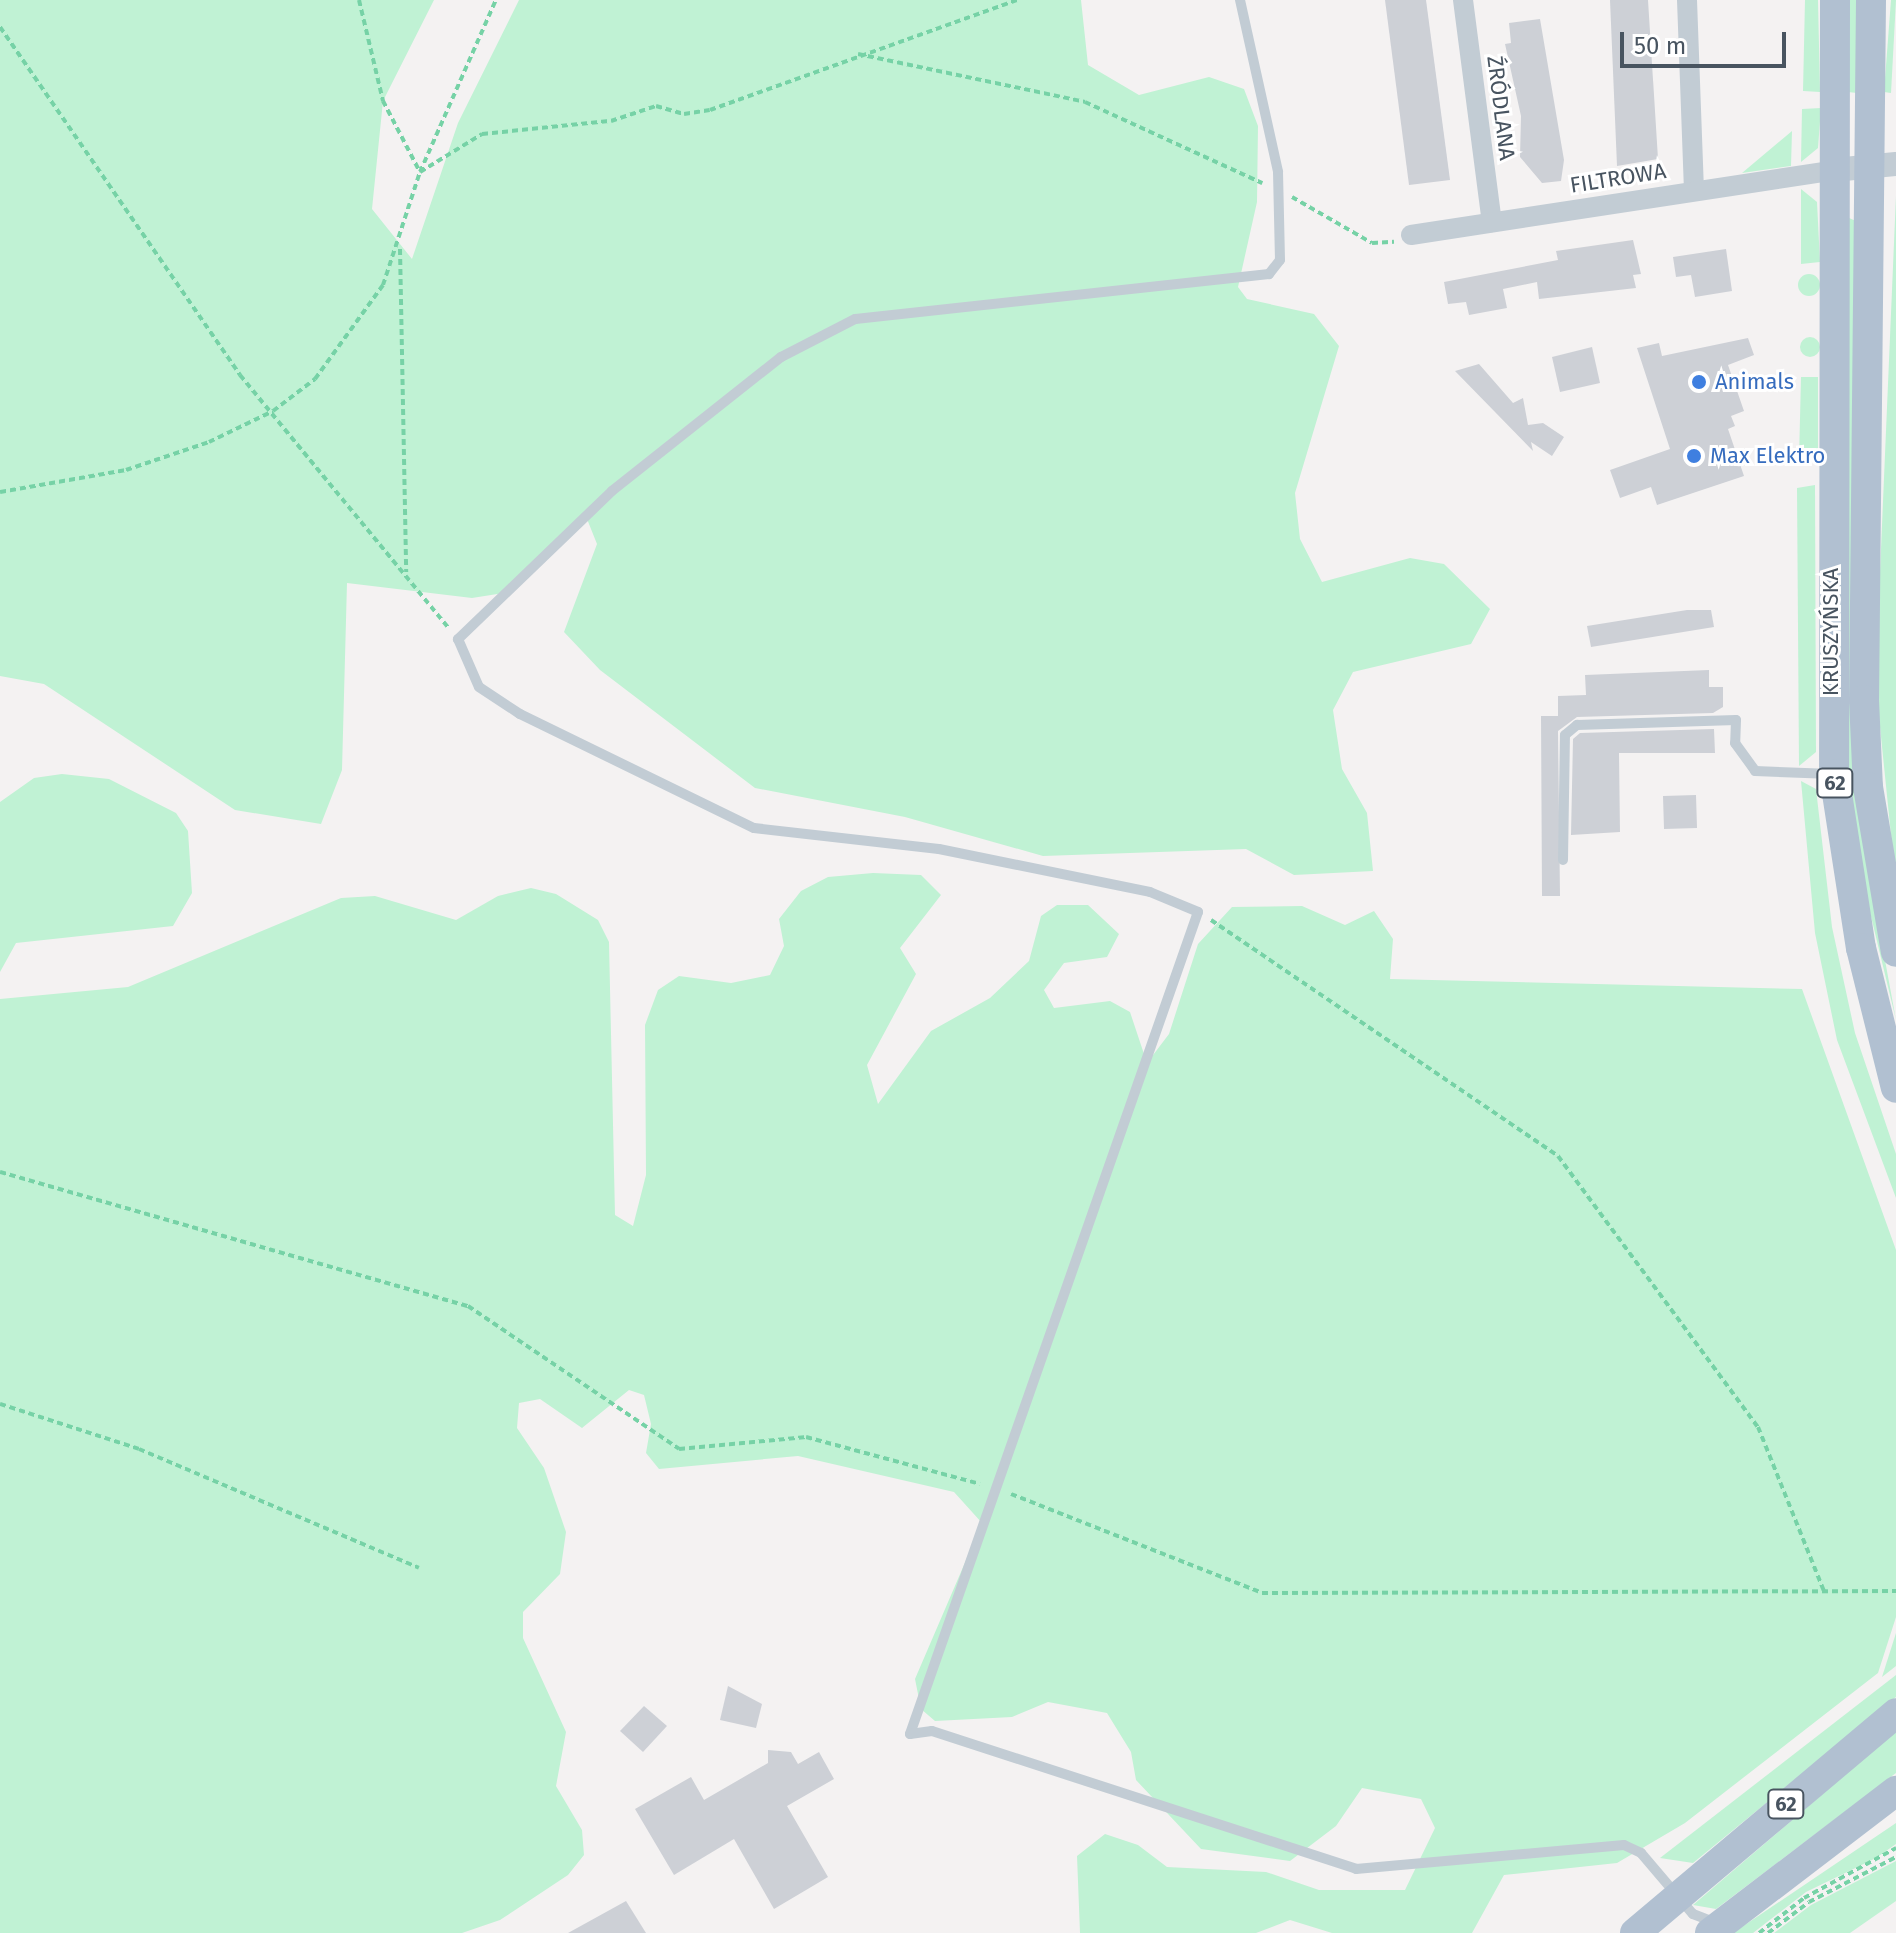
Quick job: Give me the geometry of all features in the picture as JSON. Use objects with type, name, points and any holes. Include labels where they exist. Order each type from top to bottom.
[{"type":"main road","name":"KRUSZYŃSKA","points":[[1835,0],[1834,774],[1861,948],[1896,1088]]},
{"type":"main road","name":"KRUSZYŃSKA","points":[[1871,0],[1883,167],[1864,700],[1868,787],[1896,952]]},
{"type":"main road","name":"62","points":[[1635,1933],[1896,1713]]},
{"type":"main road","name":"62","points":[[1716,1929],[1896,1791]]},
{"type":"street","name":"ŹRÓDLANA","points":[[1463,0],[1492,222]]},
{"type":"street","points":[[1687,0],[1694,191]]},
{"type":"street","points":[[1834,170],[1883,167]]},
{"type":"street","name":"FILTROWA","points":[[1411,235],[1834,170]]},
{"type":"lane","points":[[1240,0],[1280,191],[1280,260],[1269,274],[907,310],[855,319],[781,357],[612,491],[458,639],[479,687],[520,714],[754,828],[939,849],[1150,892],[1198,912],[999,1490],[910,1734],[932,1731],[1322,1863],[1395,1869],[1605,1842],[1641,1853],[1693,1914],[1716,1929]]},
{"type":"lane","points":[[1563,860],[1565,735],[1577,725],[1736,720],[1735,743],[1755,771],[1834,774]]},
{"type":"path","points":[[359,0],[383,101],[420,172]]},
{"type":"path","points":[[0,492],[126,470],[273,411],[315,379],[350,334],[400,248],[420,172],[496,0]]},
{"type":"path","points":[[420,172],[482,134],[611,121],[656,106],[684,114],[710,110],[854,53],[921,37],[1018,0]]},
{"type":"path","points":[[0,27],[240,375],[273,411],[458,639]]},
{"type":"path","points":[[854,53],[1085,102],[1280,191],[1377,245],[1411,235]]},
{"type":"path","points":[[400,248],[406,575]]},
{"type":"path","points":[[1198,912],[1558,1156],[1758,1427],[1824,1591]]},
{"type":"path","points":[[0,1172],[468,1306],[679,1449],[806,1437],[999,1490],[1262,1593],[1896,1591]]},
{"type":"path","points":[[0,1404],[139,1449],[419,1568]]},
{"type":"path","points":[[1759,1933],[1804,1898],[1896,1848]]},
{"type":"path","points":[[1768,1933],[1809,1902],[1896,1857]]},
{"type":"green space","points":[[0,0],[434,0],[383,101],[372,209],[412,259],[458,123],[519,0],[1081,0],[1088,65],[1139,95],[1209,77],[1244,89],[1258,126],[1257,202],[1238,287],[1247,299],[1314,314],[1339,346],[1295,493],[1300,539],[1322,582],[1410,558],[1444,564],[1490,609],[1471,644],[1353,672],[1333,710],[1342,769],[1367,813],[1373,871],[1294,875],[1246,849],[1043,856],[905,817],[755,788],[600,670],[564,632],[597,544],[585,514],[510,592],[472,598],[347,583],[342,770],[321,824],[235,810],[44,684],[0,676]]},
{"type":"green space","points":[[1805,0],[1818,0],[1820,92],[1803,91]]},
{"type":"green space","points":[[1849,0],[1857,0],[1857,93],[1848,92]]},
{"type":"green space","points":[[1891,0],[1896,0],[1891,93],[1884,92]]},
{"type":"green space","points":[[1821,108],[1818,148],[1801,162],[1802,109]]},
{"type":"green space","points":[[1792,131],[1791,166],[1742,173]]},
{"type":"green space","points":[[1801,189],[1817,202],[1820,262],[1801,264]]},
{"type":"green space","points":[[1896,196],[1896,884],[1879,717],[1879,596]]},
{"type":"green space","points":[[1849,218],[1856,221],[1860,824],[1896,1020],[1861,875],[1847,762]]},
{"type":"green space","points":[[1809,274],[1817,277],[1820,285],[1817,293],[1809,296],[1801,293],[1798,285],[1801,277]]},
{"type":"green space","points":[[1810,337],[1817,340],[1820,347],[1817,354],[1810,357],[1803,354],[1800,347],[1803,340]]},
{"type":"green space","points":[[1801,377],[1818,377],[1818,454],[1812,460],[1799,460]]},
{"type":"green space","points":[[1815,485],[1816,752],[1799,766],[1797,488]]},
{"type":"green space","points":[[62,774],[109,779],[176,813],[188,831],[192,893],[173,926],[16,943],[0,972],[0,802],[34,778]]},
{"type":"green space","points":[[1801,781],[1816,789],[1832,927],[1855,1033],[1896,1154],[1896,1198],[1837,1040],[1815,933]]},
{"type":"green space","points":[[873,873],[921,875],[941,895],[900,948],[916,974],[867,1065],[878,1104],[931,1031],[990,998],[1029,961],[1041,916],[1057,905],[1088,905],[1119,934],[1107,957],[1064,963],[1044,990],[1054,1008],[1110,1001],[1130,1012],[1147,1063],[1169,1034],[1198,944],[1232,907],[1302,906],[1345,925],[1374,911],[1393,939],[1390,979],[1802,989],[1896,1250],[1896,1617],[1878,1673],[1685,1823],[1617,1863],[1504,1875],[1472,1933],[1332,1933],[1290,1920],[1256,1933],[1080,1933],[1077,1856],[1105,1834],[1138,1845],[1167,1867],[1266,1872],[1319,1890],[1405,1890],[1435,1828],[1421,1799],[1362,1788],[1336,1826],[1290,1861],[1201,1849],[1136,1780],[1131,1752],[1107,1713],[1048,1702],[1012,1717],[935,1721],[921,1709],[915,1679],[982,1523],[954,1492],[798,1456],[659,1469],[646,1453],[651,1424],[644,1395],[629,1390],[582,1428],[540,1399],[519,1403],[517,1428],[544,1468],[566,1532],[560,1574],[523,1612],[523,1638],[566,1732],[556,1786],[582,1830],[584,1855],[568,1875],[500,1920],[462,1933],[0,1933],[0,999],[128,987],[341,898],[375,896],[456,920],[498,896],[531,888],[556,894],[598,920],[609,942],[615,1215],[633,1226],[646,1175],[645,1025],[658,990],[679,976],[731,983],[770,975],[784,946],[779,919],[801,891],[828,877]]},
{"type":"green space","points":[[1896,1633],[1896,1666],[1882,1677]]},
{"type":"green space","points":[[1896,1675],[1896,1697],[1693,1863],[1660,1858]]},
{"type":"green space","points":[[1896,1731],[1896,1773],[1716,1909],[1693,1905]]},
{"type":"green space","points":[[1896,1823],[1896,1844],[1876,1858],[1806,1892],[1753,1933],[1733,1933]]},
{"type":"green space","points":[[1896,1861],[1896,1901],[1850,1933],[1774,1933],[1811,1905]]},
{"type":"building","points":[[1385,0],[1426,0],[1450,180],[1409,185]]},
{"type":"building","points":[[1610,0],[1648,0],[1658,159],[1617,166]]},
{"type":"building","points":[[1540,19],[1564,160],[1561,181],[1542,183],[1520,157],[1521,116],[1505,44],[1511,43],[1509,23]]},
{"type":"building","points":[[1633,240],[1641,274],[1633,275],[1636,288],[1539,299],[1537,282],[1503,289],[1507,308],[1469,315],[1466,302],[1448,304],[1444,282],[1558,260],[1556,251]]},
{"type":"building","points":[[1726,249],[1732,291],[1695,297],[1691,275],[1676,277],[1673,257]]},
{"type":"building","points":[[1748,338],[1754,355],[1728,365],[1744,411],[1731,416],[1735,426],[1728,429],[1744,476],[1657,505],[1651,487],[1620,498],[1610,470],[1670,449],[1637,348],[1659,343],[1662,356]]},
{"type":"building","points":[[1592,347],[1600,383],[1560,392],[1552,357]]},
{"type":"building","points":[[1479,364],[1513,403],[1523,398],[1528,425],[1543,423],[1564,437],[1552,456],[1531,442],[1533,451],[1455,371]]},
{"type":"building","points":[[1687,610],[1711,610],[1714,627],[1591,647],[1587,626]]},
{"type":"building","points":[[1709,670],[1709,687],[1723,687],[1723,707],[1713,713],[1577,717],[1558,731],[1560,896],[1542,896],[1541,716],[1558,716],[1558,696],[1586,695],[1585,675]]},
{"type":"building","points":[[1714,729],[1715,753],[1619,753],[1620,832],[1571,835],[1573,739],[1580,733]]},
{"type":"building","points":[[1696,795],[1697,828],[1664,829],[1663,796]]},
{"type":"building","points":[[728,1686],[762,1704],[756,1728],[720,1720]]},
{"type":"building","points":[[644,1706],[667,1726],[643,1752],[620,1731]]},
{"type":"building","points":[[768,1750],[791,1752],[798,1764],[819,1752],[834,1779],[787,1806],[828,1877],[774,1909],[734,1839],[674,1875],[635,1809],[691,1777],[704,1800],[768,1763]]},
{"type":"building","points":[[626,1901],[646,1933],[568,1933]]},
{"type":"place","name":"Animals","points":[[1699,382]]},
{"type":"place","name":"Max Elektro","points":[[1694,456]]}]
